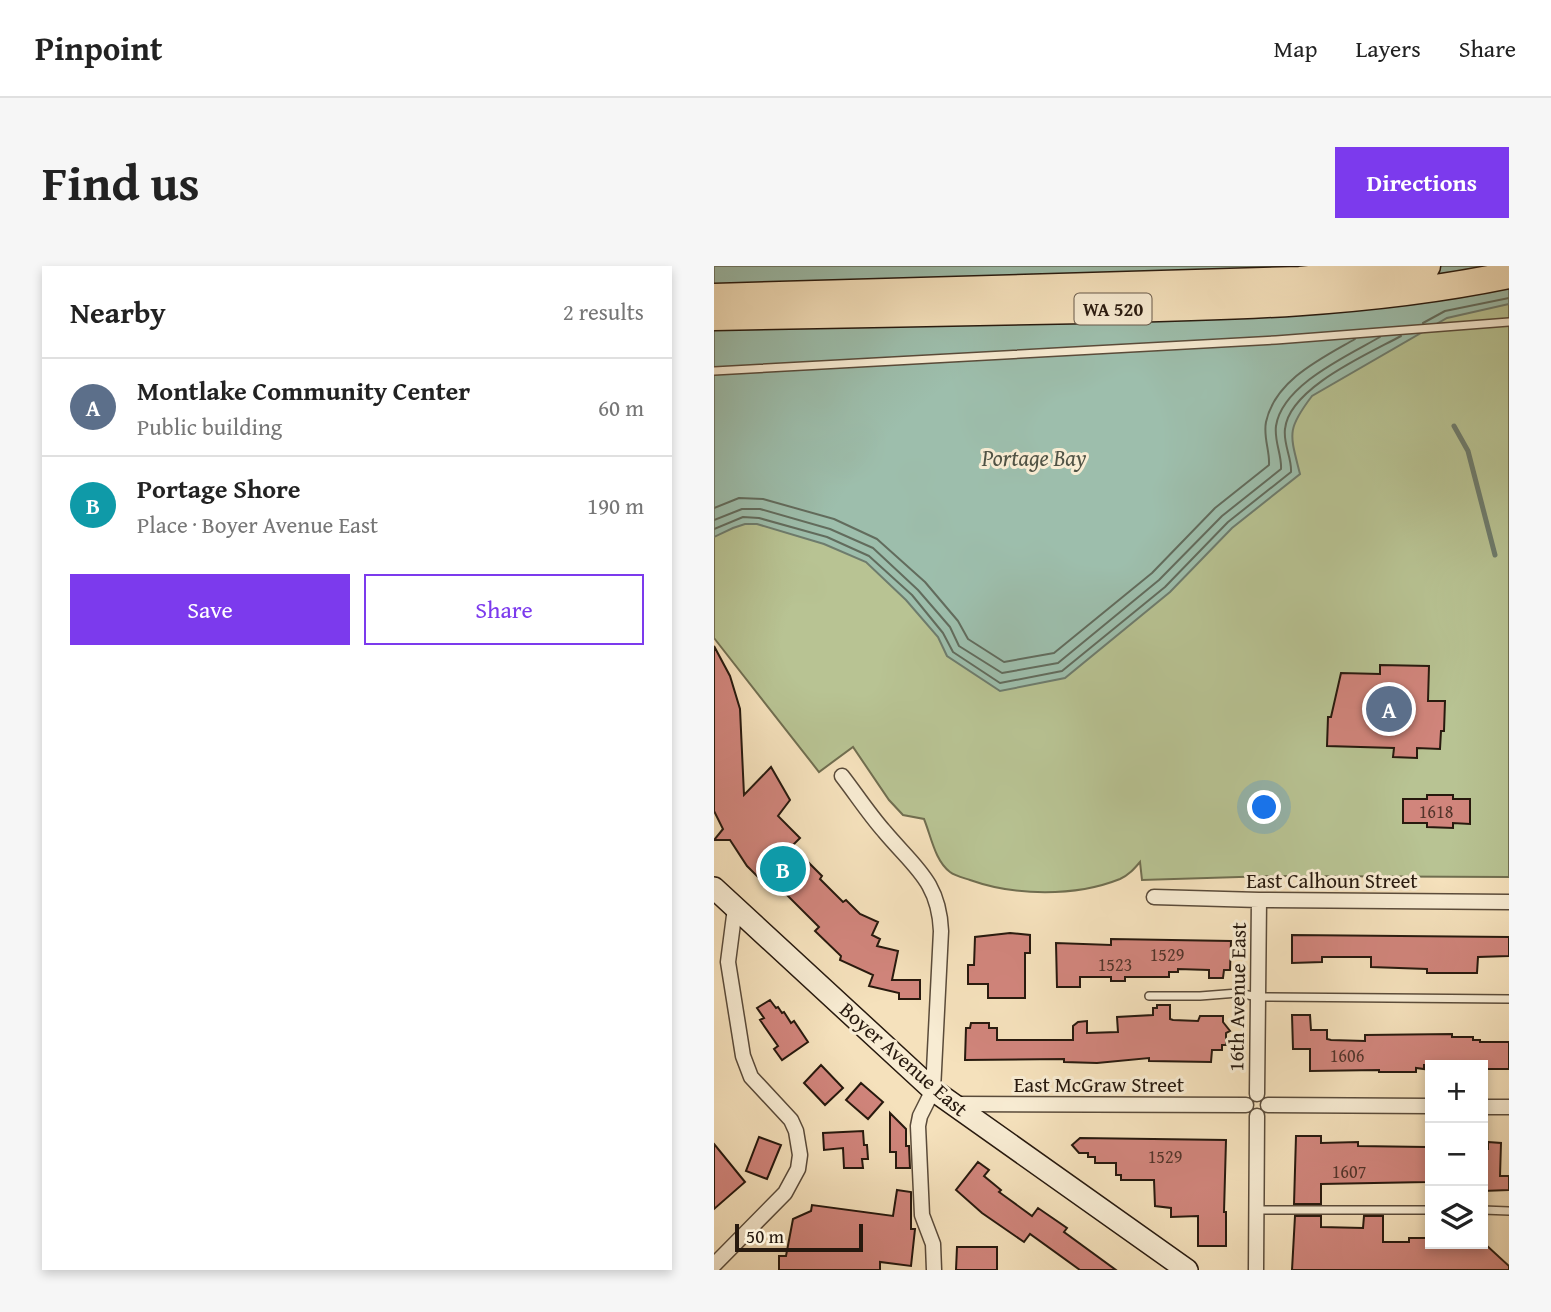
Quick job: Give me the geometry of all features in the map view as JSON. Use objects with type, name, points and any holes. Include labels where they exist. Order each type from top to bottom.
[{"type":"highway","name":"WA 520","points":[[714,297],[1300,281],[1427,266]]},
{"type":"highway","name":"WA 520","points":[[714,317],[1274,305],[1458,285],[1509,275]]},
{"type":"highway","points":[[1458,285],[1509,280]]},
{"type":"street","points":[[842,775],[883,831],[923,874],[940,908],[933,1090],[918,1126],[922,1215],[933,1244],[934,1270]]},
{"type":"street","name":"Boyer Avenue East","points":[[714,888],[933,1090],[1180,1267],[1202,1270]]},
{"type":"street","name":"East Calhoun Street","points":[[1154,897],[1259,901],[1509,902]]},
{"type":"street","name":"16th Avenue East","points":[[1257,1094],[1259,901]]},
{"type":"street","points":[[714,1265],[785,1193],[798,1169],[800,1155],[796,1131],[791,1120],[751,1077],[743,1056],[728,962],[734,908]]},
{"type":"street","points":[[1257,1094],[1266,1097],[1268,1105],[1265,1114],[1257,1116],[1250,1114],[1246,1105],[1250,1096],[1257,1094]]},
{"type":"street","name":"East McGraw Street","points":[[953,1104],[1246,1105]]},
{"type":"street","points":[[1268,1105],[1425,1106]]},
{"type":"street","points":[[1488,1107],[1509,1107]]},
{"type":"street","points":[[1256,1270],[1257,1116]]},
{"type":"lane","points":[[714,371],[1276,340],[1509,322]]},
{"type":"lane","points":[[1149,996],[1238,993],[1258,997],[1509,999]]},
{"type":"lane","points":[[1256,1210],[1425,1210]]},
{"type":"lane","points":[[1488,1210],[1509,1210]]},
{"type":"shaded area","points":[[1509,288],[1509,877],[1273,876],[1142,880],[1140,862],[1129,874],[1102,885],[1045,892],[1006,889],[957,876],[945,867],[937,855],[924,819],[903,815],[889,800],[853,747],[819,772],[714,638],[714,332]]},
{"type":"water","name":"Portage Bay","points":[[714,266],[1509,266],[1509,304],[1447,318],[1312,396],[1298,417],[1292,433],[1300,474],[1232,528],[1170,592],[1065,678],[1000,691],[947,656],[938,637],[906,600],[866,562],[824,544],[757,524],[745,524],[714,537]]},
{"type":"building","points":[[714,646],[730,676],[740,709],[744,795],[771,767],[790,800],[778,816],[800,838],[792,846],[843,902],[846,900],[860,914],[878,922],[872,935],[880,939],[877,946],[898,951],[892,980],[920,980],[920,999],[899,999],[899,993],[869,986],[873,975],[840,960],[841,956],[815,931],[819,927],[766,874],[760,879],[747,866],[730,840],[714,840],[723,829],[714,811]]},
{"type":"building","points":[[1380,665],[1429,666],[1428,701],[1445,701],[1444,731],[1441,731],[1440,749],[1417,748],[1417,758],[1393,757],[1394,748],[1327,746],[1328,717],[1331,717],[1341,673],[1380,674]]},
{"type":"building","points":[[1427,795],[1453,795],[1453,799],[1470,799],[1470,824],[1453,823],[1453,828],[1427,827],[1427,823],[1403,823],[1403,799],[1427,799]]},
{"type":"building","points":[[1010,933],[1030,935],[1030,953],[1025,953],[1025,998],[988,998],[988,984],[968,984],[968,965],[974,965],[975,937]]},
{"type":"building","points":[[1292,935],[1509,937],[1509,956],[1478,957],[1477,973],[1427,973],[1427,969],[1371,967],[1371,957],[1322,957],[1322,962],[1292,963]]},
{"type":"building","points":[[1111,939],[1231,941],[1230,970],[1224,970],[1223,978],[1209,978],[1209,970],[1178,969],[1178,972],[1169,972],[1169,977],[1125,977],[1125,981],[1111,981],[1111,977],[1080,977],[1080,987],[1057,987],[1056,943],[1111,945]]},
{"type":"building","points":[[770,1000],[776,1008],[784,1012],[791,1023],[794,1021],[808,1042],[782,1060],[774,1049],[778,1046],[760,1020],[764,1018],[757,1008]]},
{"type":"building","points":[[1157,1005],[1170,1005],[1170,1019],[1173,1020],[1198,1021],[1200,1016],[1223,1016],[1223,1022],[1230,1031],[1226,1033],[1226,1045],[1222,1045],[1222,1050],[1212,1050],[1211,1062],[1149,1061],[1149,1058],[1097,1063],[1064,1062],[1064,1059],[965,1060],[966,1028],[970,1028],[971,1023],[989,1023],[989,1028],[997,1028],[997,1040],[1073,1040],[1073,1026],[1078,1022],[1087,1021],[1087,1033],[1118,1032],[1117,1017],[1153,1015],[1153,1008],[1157,1008]]},
{"type":"building","points":[[1292,1015],[1310,1015],[1311,1030],[1327,1030],[1327,1039],[1331,1040],[1365,1041],[1365,1035],[1452,1034],[1452,1037],[1473,1037],[1473,1040],[1480,1042],[1509,1042],[1509,1069],[1488,1069],[1488,1060],[1425,1060],[1424,1069],[1416,1068],[1416,1072],[1310,1071],[1310,1049],[1293,1049]]},
{"type":"building","points":[[821,1065],[843,1088],[825,1105],[804,1083]]},
{"type":"building","points":[[861,1083],[883,1102],[868,1119],[846,1100]]},
{"type":"building","points":[[890,1113],[906,1129],[910,1168],[896,1168],[896,1152],[890,1152]]},
{"type":"building","points":[[863,1131],[868,1159],[862,1159],[863,1168],[844,1168],[843,1148],[824,1150],[823,1133]]},
{"type":"building","points":[[1296,1136],[1321,1136],[1321,1143],[1358,1142],[1358,1146],[1425,1147],[1425,1182],[1321,1184],[1321,1204],[1294,1204]]},
{"type":"building","points":[[759,1137],[781,1145],[767,1179],[746,1171]]},
{"type":"building","points":[[1080,1138],[1226,1140],[1226,1246],[1198,1246],[1198,1216],[1171,1217],[1171,1208],[1155,1206],[1154,1180],[1121,1180],[1121,1175],[1116,1175],[1116,1163],[1095,1163],[1095,1157],[1088,1157],[1088,1153],[1079,1153],[1072,1145]]},
{"type":"building","points":[[1488,1142],[1501,1143],[1500,1176],[1509,1176],[1509,1190],[1488,1191]]},
{"type":"building","points":[[714,1144],[745,1182],[714,1209]]},
{"type":"building","points":[[978,1162],[989,1170],[984,1176],[1001,1190],[999,1192],[1032,1216],[1038,1208],[1067,1228],[1064,1232],[1116,1270],[1080,1270],[1030,1234],[1024,1242],[982,1213],[956,1190]]},
{"type":"building","points":[[897,1190],[911,1192],[911,1229],[915,1229],[911,1266],[880,1262],[880,1270],[779,1270],[779,1256],[786,1256],[793,1219],[811,1211],[812,1205],[893,1216]]},
{"type":"building","points":[[1295,1216],[1321,1216],[1321,1227],[1363,1228],[1364,1216],[1383,1216],[1383,1242],[1409,1242],[1409,1238],[1425,1238],[1425,1249],[1488,1249],[1488,1247],[1509,1266],[1509,1270],[1292,1270]]},
{"type":"building","points":[[957,1247],[997,1247],[997,1270],[956,1270]]},
{"type":"waterway","points":[[1454,426],[1468,451],[1495,555]]},
{"type":"place","name":"Montlake Community Center","points":[[1389,709]]},
{"type":"place","name":"Portage Shore","points":[[783,869]]}]
